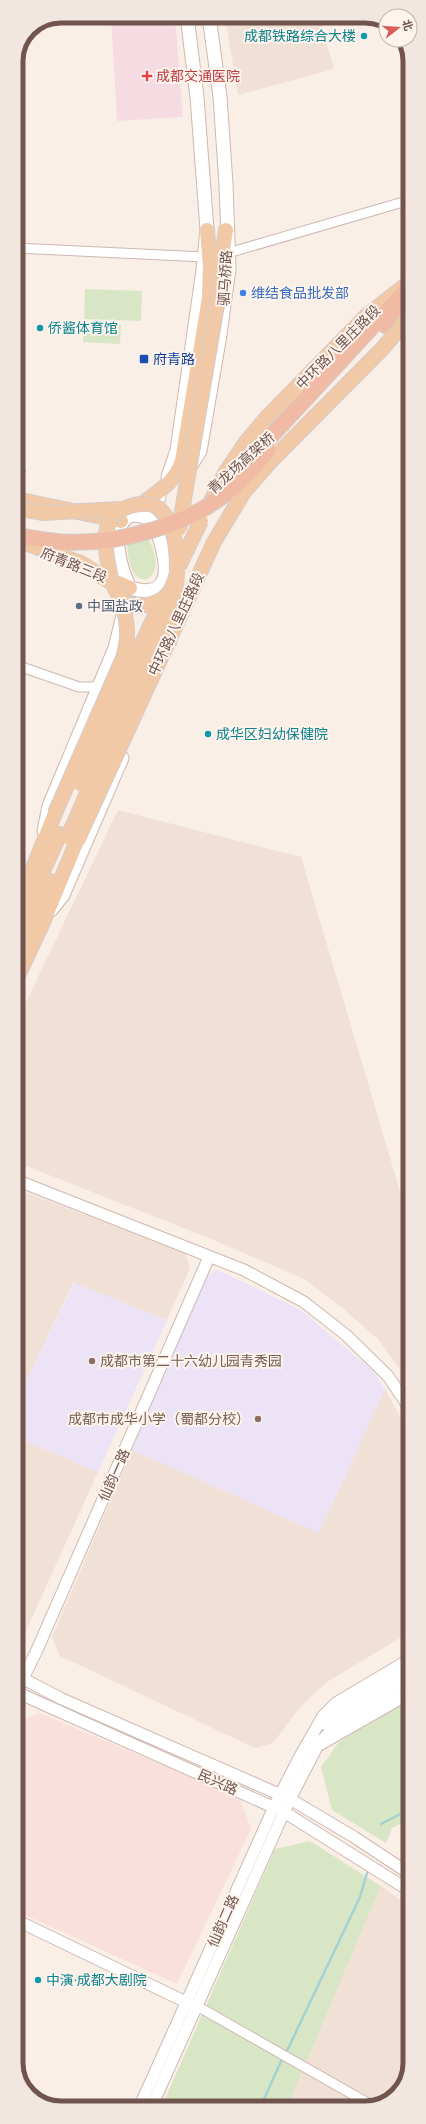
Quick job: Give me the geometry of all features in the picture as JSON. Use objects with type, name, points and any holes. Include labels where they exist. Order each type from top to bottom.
[{"type":"highway","name":"青龙场高架桥","points":[[23,528],[70,534],[97,533],[154,520],[193,503],[218,488],[265,444],[403,294]]},
{"type":"highway","name":"青龙场高架桥","points":[[23,536],[66,542],[114,539],[165,526],[192,514],[229,491],[249,472],[387,325],[403,310]]},
{"type":"main road","points":[[44,920],[63,895],[171,646],[172,570],[218,299],[207,230],[197,97],[188,23]]},
{"type":"main road","name":"驷马桥路","points":[[131,513],[185,474],[200,451],[219,341],[229,269],[226,230],[226,184],[220,97],[210,23]]},
{"type":"main road","points":[[23,892],[55,813],[123,658],[128,642],[123,570],[118,543],[118,530],[131,513],[172,481],[178,472],[182,461],[212,264],[226,230]]},
{"type":"main road","name":"中环路八里庄路段","points":[[23,965],[44,920],[68,837],[145,635],[225,473],[246,442],[268,416],[365,317],[403,287]]},
{"type":"main road","name":"中环路八里庄路段","points":[[23,917],[68,837],[214,542],[244,492],[270,462],[383,348],[403,324]]},
{"type":"main road","points":[[23,500],[131,513],[148,518],[158,530],[172,570],[175,594],[68,837],[23,945]]},
{"type":"main road","points":[[112,583],[105,546],[110,520],[155,506],[167,519],[176,547]]},
{"type":"main road","points":[[23,509],[42,513],[131,513]]},
{"type":"main road","points":[[23,542],[81,563],[125,593]]},
{"type":"main road","name":"府青路三段","points":[[23,545],[68,560],[125,593],[134,605],[154,604],[167,596],[172,570]]},
{"type":"main road","points":[[40,850],[49,806],[115,648],[125,593]]},
{"type":"street","points":[[228,253],[403,202]]},
{"type":"street","points":[[23,249],[212,264]]},
{"type":"street","points":[[23,668],[79,687],[99,687]]},
{"type":"street","points":[[23,1183],[244,1270],[304,1302],[346,1335],[388,1376],[403,1398]]},
{"type":"street","name":"仙韵一路","points":[[23,1670],[209,1257]]},
{"type":"street","name":"仙韵二路","points":[[314,1742],[323,1716],[336,1703],[403,1663]]},
{"type":"street","name":"仙韵二路","points":[[142,2101],[191,2004],[285,1797],[325,1722],[342,1710],[403,1675]]},
{"type":"street","name":"民兴路","points":[[23,1679],[62,1699],[285,1797],[354,1837],[403,1869]]},
{"type":"street","name":"仙韵二路","points":[[314,1742],[339,1723],[403,1684]]},
{"type":"street","name":"民兴路","points":[[23,1695],[279,1810],[403,1886]]},
{"type":"street","points":[[314,1742],[403,1697]]},
{"type":"street","points":[[23,1923],[191,2004],[364,2101]]},
{"type":"street","name":"仙韵二路","points":[[154,2101],[191,2004]]},
{"type":"shaded area","name":"成都交通医院","points":[[111,23],[176,23],[183,117],[117,121]]},
{"type":"shaded area","points":[[226,23],[321,23],[334,69],[238,95]]},
{"type":"shaded area","points":[[118,810],[301,857],[403,1201],[403,1374],[378,1339],[341,1307],[304,1279],[211,1239],[23,1165],[23,1008]]},
{"type":"shaded area","points":[[23,1192],[185,1252],[190,1268],[167,1320],[73,1283],[23,1387]]},
{"type":"shaded area","name":"成都市成华小学（蜀都分校）","points":[[218,1270],[301,1310],[373,1371],[385,1389],[319,1533],[132,1450],[206,1276]]},
{"type":"shaded area","name":"成都市第二十六幼儿园青秀园","points":[[74,1283],[167,1320],[98,1472],[23,1440],[23,1388]]},
{"type":"shaded area","points":[[385,1389],[403,1422],[403,1636],[327,1682],[301,1706],[273,1743],[255,1748],[60,1656],[52,1637],[132,1450],[319,1533]]},
{"type":"shaded area","points":[[23,1440],[98,1472],[23,1638]]},
{"type":"shaded area","points":[[40,1713],[240,1798],[251,1829],[177,1984],[23,1914],[23,1719]]},
{"type":"shaded area","points":[[381,1886],[403,1902],[403,2063],[400,2078],[394,2088],[388,2093],[370,2101],[290,2101]]},
{"type":"green space","points":[[85,289],[142,291],[141,321],[84,319]]},
{"type":"green space","points":[[84,322],[121,324],[120,344],[83,342]]},
{"type":"green space","points":[[147,537],[154,552],[155,565],[153,574],[148,579],[141,579],[134,573],[129,562],[127,543]]},
{"type":"green space","points":[[403,1703],[403,1823],[392,1828],[386,1843],[332,1810],[321,1767],[339,1742]]},
{"type":"green space","points":[[310,1841],[381,1886],[290,2101],[164,2101],[275,1849]]},
{"type":"waterway","points":[[381,1824],[403,1813]]},
{"type":"waterway","points":[[286,2053],[360,1897],[367,1873]]},
{"type":"waterway","points":[[263,2101],[283,2057]]},
{"type":"place","name":"成都铁路综合大楼","points":[[364,36]]},
{"type":"place","name":"成都交通医院","points":[[147,76]]},
{"type":"place","name":"维结食品批发部","points":[[243,293]]},
{"type":"place","name":"侨酱体育馆","points":[[40,328]]},
{"type":"place","name":"府青路","points":[[144,359]]},
{"type":"place","name":"中国盐政","points":[[79,606]]},
{"type":"place","name":"成华区妇幼保健院","points":[[208,734]]},
{"type":"place","name":"成都市第二十六幼儿园青秀园","points":[[92,1361]]},
{"type":"place","name":"成都市成华小学（蜀都分校）","points":[[258,1419]]},
{"type":"place","name":"中演·成都大剧院","points":[[38,1980]]}]
